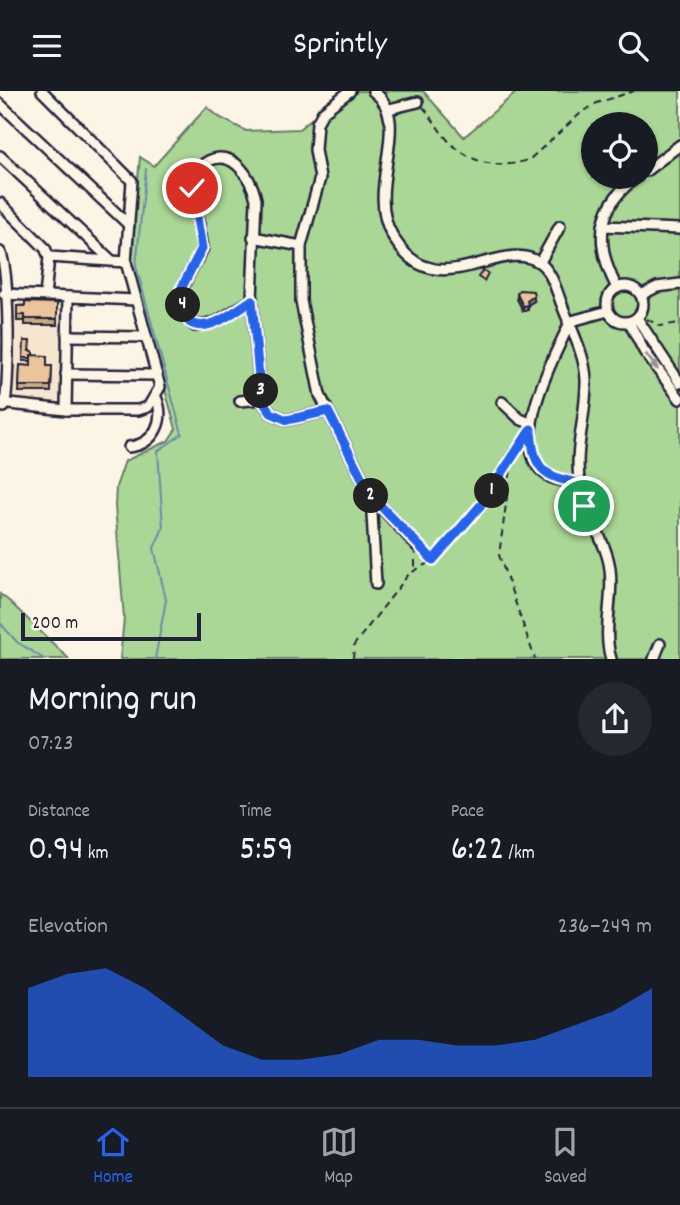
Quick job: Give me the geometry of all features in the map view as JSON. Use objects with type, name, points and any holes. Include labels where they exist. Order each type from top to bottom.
[{"type":"street","points":[[0,252],[6,263],[3,404],[66,410],[138,410],[148,407],[160,387],[126,262],[133,184],[131,178],[42,91]]},
{"type":"street","points":[[350,91],[327,108],[317,123],[315,150],[320,178],[301,246],[301,301],[317,383],[328,411],[371,496],[418,547]]},
{"type":"street","points":[[373,91],[389,109],[391,134],[382,175],[382,195],[387,223],[402,249],[419,262],[451,271],[512,257],[540,263],[553,282],[581,353],[586,380],[578,457],[579,483],[584,506],[610,569],[608,635],[611,659]]},
{"type":"street","points":[[389,109],[418,103]]},
{"type":"street","points":[[0,104],[130,225]]},
{"type":"street","points":[[658,163],[680,145]]},
{"type":"street","points":[[671,154],[680,161]]},
{"type":"street","points":[[0,156],[111,260]]},
{"type":"street","points":[[252,300],[205,326],[195,326],[184,313],[181,289],[183,280],[202,248],[192,188],[200,167],[206,161],[226,157],[247,175],[256,199],[252,300],[261,399],[271,413],[287,420],[328,411]]},
{"type":"street","points":[[617,288],[604,264],[601,240],[603,226],[614,200],[625,189]]},
{"type":"street","points":[[0,203],[40,241],[49,257],[44,296]]},
{"type":"street","points":[[540,263],[560,226]]},
{"type":"street","points":[[603,226],[680,229]]},
{"type":"street","points":[[253,237],[301,246]]},
{"type":"street","points":[[49,257],[126,262]]},
{"type":"street","points":[[0,261],[6,294]]},
{"type":"street","points":[[641,295],[657,288],[680,284]]},
{"type":"street","points":[[636,318],[617,320],[608,311],[608,300],[617,288],[632,287],[641,295],[643,304],[636,318],[644,351],[680,399]]},
{"type":"street","points":[[6,294],[136,300]]},
{"type":"street","points":[[66,410],[68,297]]},
{"type":"street","points":[[579,483],[552,478],[540,467],[532,446],[531,426],[542,381],[568,325],[608,311]]},
{"type":"street","points":[[636,318],[680,383]]},
{"type":"street","points":[[67,336],[146,337]]},
{"type":"street","points":[[66,374],[157,375]]},
{"type":"street","points":[[129,447],[143,444],[156,431],[160,413],[156,397]]},
{"type":"street","points":[[240,401],[261,399]]},
{"type":"street","points":[[502,402],[531,426]]},
{"type":"street","points":[[371,496],[376,585]]},
{"type":"street","points":[[654,659],[660,644]]},
{"type":"path","points":[[418,103],[463,153],[497,165],[516,164],[530,159],[581,113],[597,103],[634,91]]},
{"type":"path","points":[[636,318],[660,326],[680,323]]},
{"type":"path","points":[[353,659],[352,651],[358,640],[415,568],[433,560],[481,505],[512,461],[531,426]]},
{"type":"path","points":[[512,461],[499,555],[535,659]]},
{"type":"path","points":[[415,568],[414,556],[418,547],[433,560]]},
{"type":"shaded area","points":[[12,299],[61,300],[64,304],[62,400],[59,403],[11,400]]},
{"type":"green space","points":[[345,91],[423,91],[464,137],[518,91],[680,91],[680,659],[120,659],[124,618],[115,506],[116,487],[125,461],[168,441],[176,429],[130,263],[140,157],[154,166],[207,107],[219,117],[246,131],[299,129]]},
{"type":"green space","points":[[0,594],[9,601],[69,659],[0,659]]},
{"type":"building","points":[[483,270],[488,273],[484,281],[478,277]]},
{"type":"building","points":[[519,290],[533,291],[534,296],[527,301],[528,305],[523,306],[517,294]]},
{"type":"building","points":[[25,302],[57,303],[57,319],[25,319],[25,315],[17,315],[17,306],[25,306]]},
{"type":"building","points":[[24,341],[30,341],[29,351],[33,351],[31,358],[23,358]]},
{"type":"building","points":[[31,355],[47,356],[47,366],[52,366],[51,386],[19,386],[20,365],[31,366]]},
{"type":"waterway","points":[[146,169],[136,266],[182,434],[158,451],[163,528],[154,548],[166,600],[155,659]]},
{"type":"waterway","points":[[0,623],[17,642],[44,659]]},
{"type":"route","points":[[192,188],[203,242],[200,255],[188,271],[181,289],[184,313],[189,322],[195,326],[205,326],[252,300],[261,399],[266,408],[287,420],[299,420],[328,411],[371,496],[433,560],[481,505],[531,429],[532,446],[540,467],[552,478],[579,483],[584,506]]}]
